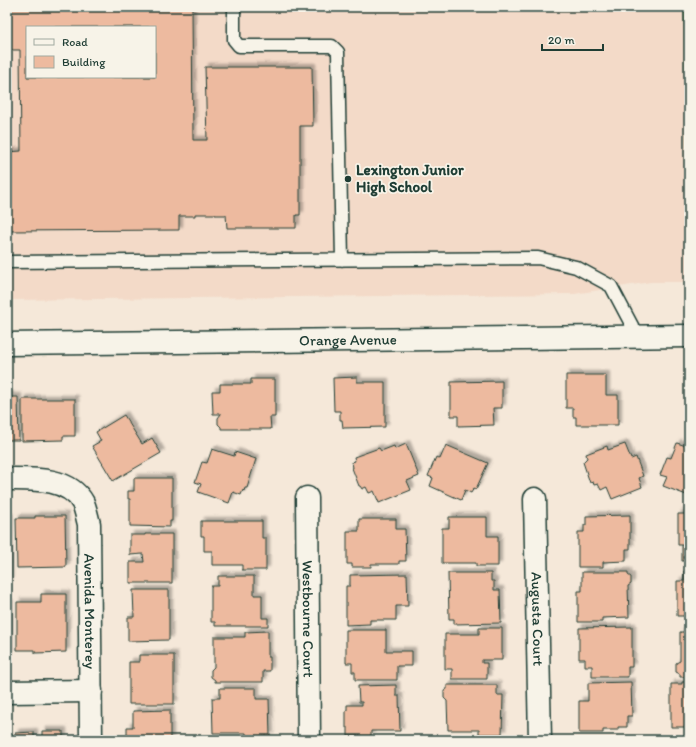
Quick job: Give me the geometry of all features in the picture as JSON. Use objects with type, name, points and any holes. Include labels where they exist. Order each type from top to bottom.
[{"type":"street","name":"Orange Avenue","points":[[7,344],[689,336]]},
{"type":"street","name":"Avenida Monterey","points":[[7,479],[41,480],[61,485],[69,489],[83,503],[89,524],[91,740]]},
{"type":"street","name":"Westbourne Court","points":[[307,498],[309,740]]},
{"type":"street","name":"Augusta Court","points":[[535,499],[540,740]]},
{"type":"street","points":[[7,692],[91,690]]},
{"type":"lane","points":[[234,7],[234,40],[239,46],[332,46],[338,52],[342,260]]},
{"type":"lane","points":[[7,262],[538,258],[576,267],[611,286],[638,337]]},
{"type":"shaded area","name":"Lexington Junior High School","points":[[7,7],[689,7],[689,282],[651,282],[574,294],[7,300]]},
{"type":"green space","points":[[684,7],[689,7],[689,155],[687,155]]},
{"type":"building","points":[[7,7],[192,7],[193,140],[207,140],[205,67],[312,67],[313,126],[300,126],[300,215],[296,215],[296,228],[227,228],[226,215],[195,214],[195,216],[179,216],[179,230],[7,231],[7,152],[21,151],[20,50],[7,50]]},
{"type":"building","points":[[566,375],[606,375],[606,395],[618,395],[618,425],[576,425],[576,417],[573,417],[573,408],[566,408]]},
{"type":"building","points":[[357,377],[357,382],[385,382],[385,427],[343,428],[342,420],[340,420],[340,411],[334,411],[333,378]]},
{"type":"building","points":[[251,379],[275,379],[275,417],[270,417],[271,429],[221,429],[218,424],[218,418],[221,414],[213,414],[212,391],[220,391],[220,384],[251,384]]},
{"type":"building","points":[[502,381],[502,408],[493,408],[494,425],[458,426],[458,416],[451,416],[451,382]]},
{"type":"building","points":[[7,395],[10,395],[10,397],[18,397],[19,440],[7,440]]},
{"type":"building","points":[[22,399],[75,399],[75,436],[63,436],[63,440],[22,441]]},
{"type":"building","points":[[124,415],[142,444],[152,438],[161,453],[113,481],[92,446],[101,441],[96,432]]},
{"type":"building","points":[[677,443],[689,447],[689,496],[663,486],[667,477],[660,475],[667,457],[671,458]]},
{"type":"building","points":[[406,444],[419,476],[407,481],[411,490],[379,503],[374,491],[369,493],[366,487],[362,489],[359,486],[352,468],[352,462],[355,461],[354,457],[379,448],[381,451],[394,446],[395,449]]},
{"type":"building","points":[[625,444],[631,459],[636,457],[643,476],[639,478],[642,487],[612,499],[607,487],[601,490],[598,484],[594,485],[593,482],[590,483],[583,462],[587,458],[586,454],[607,446],[608,450]]},
{"type":"building","points":[[446,445],[488,463],[476,489],[474,488],[471,493],[465,490],[461,500],[430,486],[433,478],[428,476],[436,457],[440,459]]},
{"type":"building","points":[[212,449],[234,456],[235,452],[256,459],[247,488],[245,488],[244,491],[243,490],[241,495],[233,492],[229,503],[198,492],[201,484],[195,482],[202,462],[207,463]]},
{"type":"building","points":[[134,478],[172,478],[172,521],[170,521],[170,527],[130,526],[130,499],[128,499],[128,491],[134,491]]},
{"type":"building","points":[[678,514],[689,514],[689,561],[682,561],[682,545],[678,545]]},
{"type":"building","points":[[630,515],[630,549],[626,549],[626,561],[603,562],[603,567],[578,567],[578,532],[584,532],[586,516]]},
{"type":"building","points":[[35,516],[65,516],[66,567],[17,568],[16,518],[35,518]]},
{"type":"building","points":[[7,517],[9,517],[9,582],[7,582]]},
{"type":"building","points":[[449,517],[487,517],[487,536],[498,536],[498,566],[476,566],[476,563],[442,563],[442,528],[449,528]]},
{"type":"building","points":[[359,519],[396,519],[396,529],[405,529],[406,561],[399,561],[399,564],[371,564],[371,567],[352,567],[352,564],[347,564],[347,531],[359,531]]},
{"type":"building","points":[[201,521],[262,521],[262,538],[266,538],[266,570],[242,570],[242,565],[212,565],[212,551],[204,551],[204,536],[201,536]]},
{"type":"building","points":[[172,534],[172,583],[130,583],[130,562],[144,562],[143,554],[130,555],[130,535]]},
{"type":"building","points":[[684,571],[689,571],[689,616],[677,616],[677,581],[684,581]]},
{"type":"building","points":[[582,572],[628,572],[628,575],[631,577],[631,584],[628,586],[629,617],[602,618],[602,622],[578,622],[578,591],[582,591]]},
{"type":"building","points":[[448,573],[491,573],[491,581],[494,581],[494,590],[500,590],[501,623],[454,624],[454,619],[449,619]]},
{"type":"building","points":[[407,574],[408,606],[396,606],[396,620],[370,620],[370,624],[346,625],[346,586],[350,586],[350,575]]},
{"type":"building","points":[[218,576],[254,576],[254,595],[262,595],[262,618],[268,618],[268,626],[215,626],[215,622],[211,622],[211,586],[218,586]]},
{"type":"building","points":[[133,590],[169,590],[169,640],[128,641],[128,617],[134,617]]},
{"type":"building","points":[[41,594],[66,594],[66,652],[35,653],[35,650],[17,650],[17,602],[41,602]]},
{"type":"building","points":[[7,603],[9,603],[9,654],[7,654]]},
{"type":"building","points":[[632,627],[632,667],[628,667],[628,677],[592,677],[592,666],[585,666],[585,659],[579,659],[579,628]]},
{"type":"building","points":[[479,628],[502,628],[502,660],[482,660],[482,663],[487,663],[487,679],[452,679],[452,669],[445,669],[445,634],[479,634]]},
{"type":"building","points":[[346,630],[386,630],[386,651],[412,651],[412,666],[397,666],[397,680],[355,680],[355,672],[352,672],[352,663],[346,663]]},
{"type":"building","points":[[268,631],[268,657],[270,657],[270,671],[263,671],[263,682],[215,682],[215,680],[211,677],[211,670],[214,667],[214,637],[245,637],[245,632]]},
{"type":"building","points":[[680,632],[689,632],[689,677],[680,677],[680,674],[676,672],[676,663],[680,661]]},
{"type":"building","points":[[139,655],[174,655],[174,704],[129,704],[129,662],[139,662]]},
{"type":"building","points":[[631,682],[632,716],[627,716],[627,727],[618,727],[618,730],[603,730],[603,733],[579,733],[579,701],[588,701],[588,683]]},
{"type":"building","points":[[682,682],[689,682],[689,727],[671,727],[671,684],[682,684]]},
{"type":"building","points":[[396,685],[396,696],[399,696],[400,731],[371,731],[371,736],[348,736],[348,728],[346,728],[347,705],[362,705],[362,702],[359,702],[358,686]]},
{"type":"building","points":[[447,685],[497,685],[497,695],[503,695],[502,734],[479,734],[479,730],[448,730],[447,701],[444,698],[444,691],[447,689]]},
{"type":"building","points":[[220,688],[256,688],[256,699],[269,699],[270,736],[246,737],[246,733],[213,733],[212,698],[220,698]]},
{"type":"building","points":[[170,710],[170,740],[127,740],[127,727],[133,727],[133,711]]},
{"type":"building","points":[[42,731],[63,731],[63,740],[42,740]]},
{"type":"building","points":[[34,732],[34,740],[15,740],[15,733]]},
{"type":"place","name":"Lexington Junior High School","points":[[348,179]]}]
